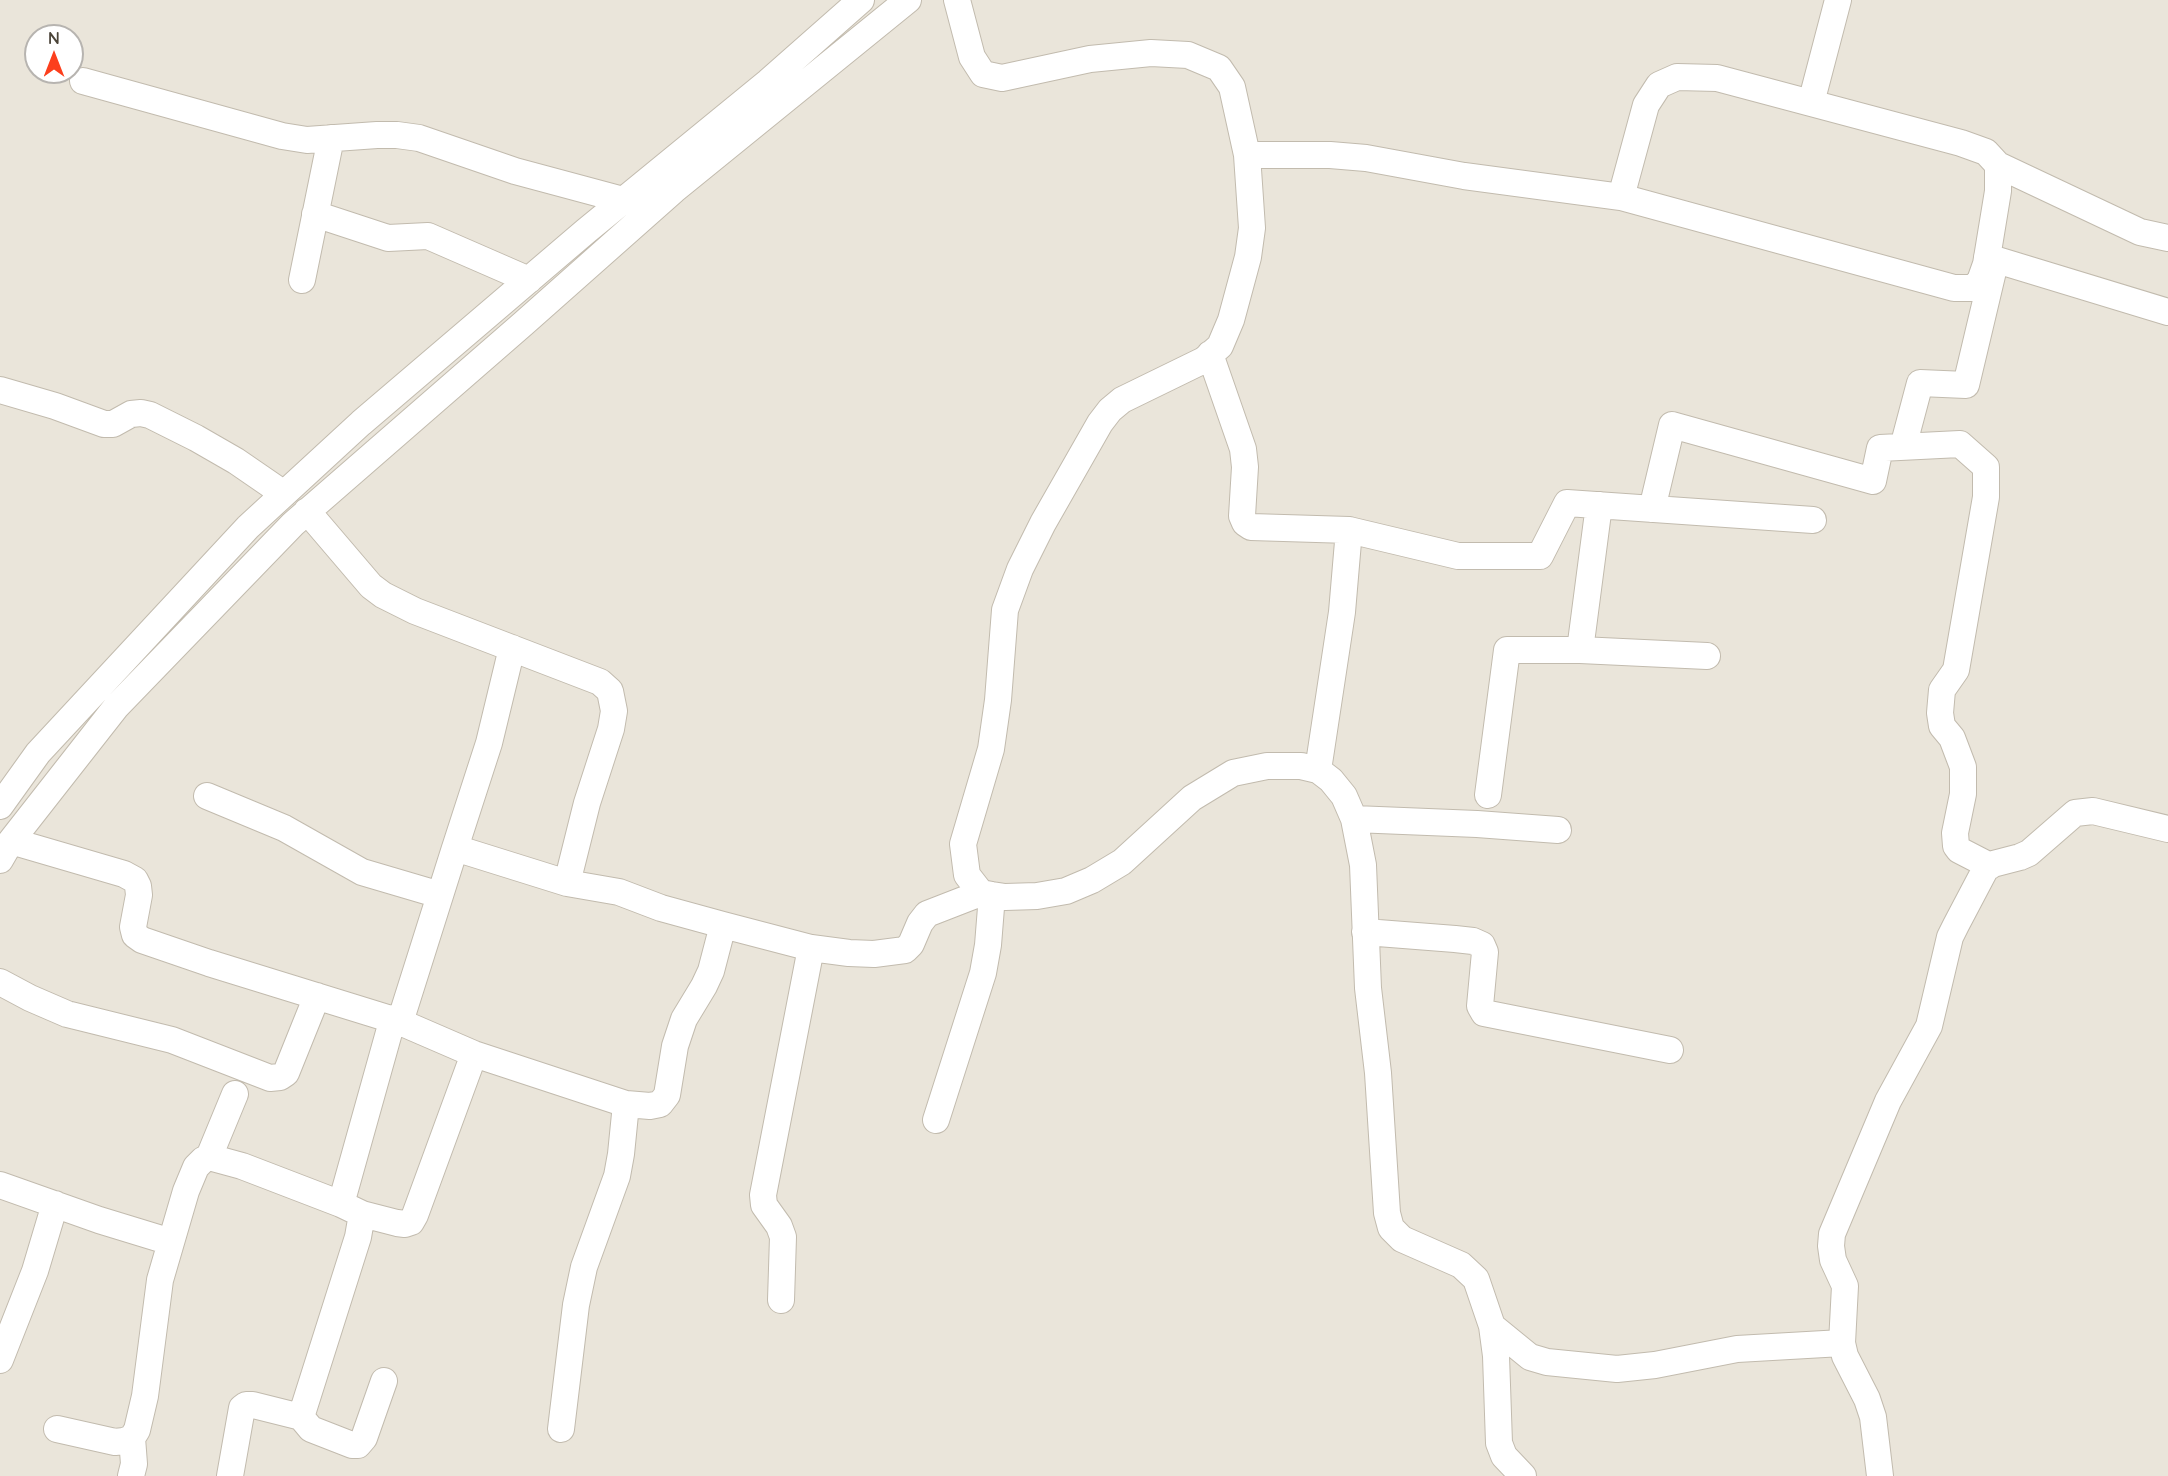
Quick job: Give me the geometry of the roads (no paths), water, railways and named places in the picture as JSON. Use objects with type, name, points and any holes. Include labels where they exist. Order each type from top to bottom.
[{"type":"street","points":[[0,806],[38,753],[248,527],[361,423],[623,200],[768,82],[861,0]]},
{"type":"street","points":[[723,925],[711,970],[684,1019],[675,1046],[667,1095],[660,1104],[650,1106],[626,1104],[474,1054],[396,1020],[209,963],[142,940],[135,934],[133,927],[139,895],[135,880],[124,874],[6,851],[116,706],[307,511],[674,190],[908,0]]},
{"type":"street","points":[[936,1120],[983,973],[988,945],[986,894],[966,875],[963,844],[991,749],[999,700],[1005,610],[1020,568],[1043,523],[1100,423],[1110,410],[1122,400],[1204,360],[1220,346],[1231,320],[1248,257],[1252,228],[1247,155],[1232,87],[1219,68],[1188,55],[1151,53],[1090,59],[1002,78],[982,74],[972,57],[957,0]]},
{"type":"street","points":[[1811,103],[1838,0]]},
{"type":"street","points":[[1621,197],[1646,105],[1659,85],[1677,77],[1717,78],[1961,143],[1986,152],[1998,165],[2140,232],[2168,238]]},
{"type":"street","points":[[84,81],[282,136],[307,140],[397,135],[418,138],[515,171],[623,200]]},
{"type":"street","points":[[302,280],[332,138]]},
{"type":"street","points":[[1247,155],[1330,155],[1366,158],[1464,176],[1621,197],[1954,288],[1973,288],[1980,281],[1991,258]]},
{"type":"street","points":[[1903,447],[1920,383],[1966,385],[1991,258],[1998,191],[1998,165]]},
{"type":"street","points":[[315,214],[388,238],[428,236],[529,280]]},
{"type":"street","points":[[1991,258],[2168,312]]},
{"type":"street","points":[[1210,354],[1243,449],[1245,467],[1242,516],[1245,523],[1251,527],[1349,530],[1458,556],[1540,556],[1567,503],[1813,520]]},
{"type":"street","points":[[0,390],[104,424],[113,424],[131,414],[150,415],[236,461],[284,494]]},
{"type":"street","points":[[1652,509],[1672,425],[1872,481],[1880,448],[1960,444],[1986,467],[1986,497],[1956,670],[1942,690],[1940,713],[1942,726],[1952,738],[1963,767],[1963,794],[1955,833],[1956,846],[1959,850],[1990,866]]},
{"type":"street","points":[[1580,650],[1599,505]]},
{"type":"street","points":[[307,511],[371,586],[383,595],[415,611],[600,682],[610,691],[614,702],[611,729],[587,803],[567,883]]},
{"type":"street","points":[[1318,770],[1342,612],[1349,530]]},
{"type":"street","points":[[301,1417],[356,1245],[352,1209],[396,1020],[440,895],[489,743],[512,648]]},
{"type":"street","points":[[1488,795],[1507,650],[1580,650],[1707,656]]},
{"type":"street","points":[[455,848],[567,883],[619,892],[661,908],[811,948],[874,954],[904,950],[911,944],[920,923],[927,914],[986,894],[1005,897],[1037,896],[1066,891],[1092,880],[1122,862],[1192,798],[1233,773],[1267,766],[1301,766],[1318,770],[1331,780],[1344,796],[1354,819],[1363,865],[1368,988],[1378,1073],[1387,1213],[1391,1228],[1402,1239],[1461,1265],[1476,1279],[1492,1326],[1496,1356],[1499,1443],[1504,1456],[1523,1476]]},
{"type":"street","points":[[207,796],[284,828],[362,872],[440,895]]},
{"type":"street","points":[[1880,1476],[1873,1417],[1845,1356],[1842,1343],[1845,1286],[1833,1260],[1832,1234],[1888,1101],[1929,1026],[1950,937],[1980,877],[1990,866],[2029,852],[2075,813],[2093,811],[2168,829]]},
{"type":"street","points":[[1354,819],[1558,830]]},
{"type":"street","points":[[1365,932],[1455,939],[1473,941],[1482,945],[1485,952],[1480,1006],[1484,1013],[1670,1050]]},
{"type":"street","points":[[781,1300],[783,1237],[779,1226],[764,1205],[764,1195],[811,948]]},
{"type":"street","points":[[0,982],[66,1014],[172,1040],[270,1078],[286,1073],[317,996]]},
{"type":"street","points":[[209,1157],[242,1166],[352,1209],[405,1224],[411,1222],[474,1054]]},
{"type":"street","points":[[131,1476],[134,1464],[132,1438],[137,1430],[145,1396],[160,1280],[186,1191],[196,1167],[209,1157],[235,1094]]},
{"type":"street","points":[[561,1429],[576,1305],[584,1267],[617,1176],[626,1104]]},
{"type":"street","points":[[0,1185],[171,1242]]},
{"type":"street","points":[[0,1360],[35,1271],[54,1204]]},
{"type":"street","points":[[1492,1326],[1530,1356],[1547,1362],[1617,1369],[1655,1365],[1737,1349],[1842,1343]]},
{"type":"street","points":[[230,1476],[242,1408],[246,1405],[301,1417],[311,1429],[352,1445],[358,1445],[364,1438],[384,1381]]},
{"type":"street","points":[[57,1429],[115,1442],[132,1438]]}]
